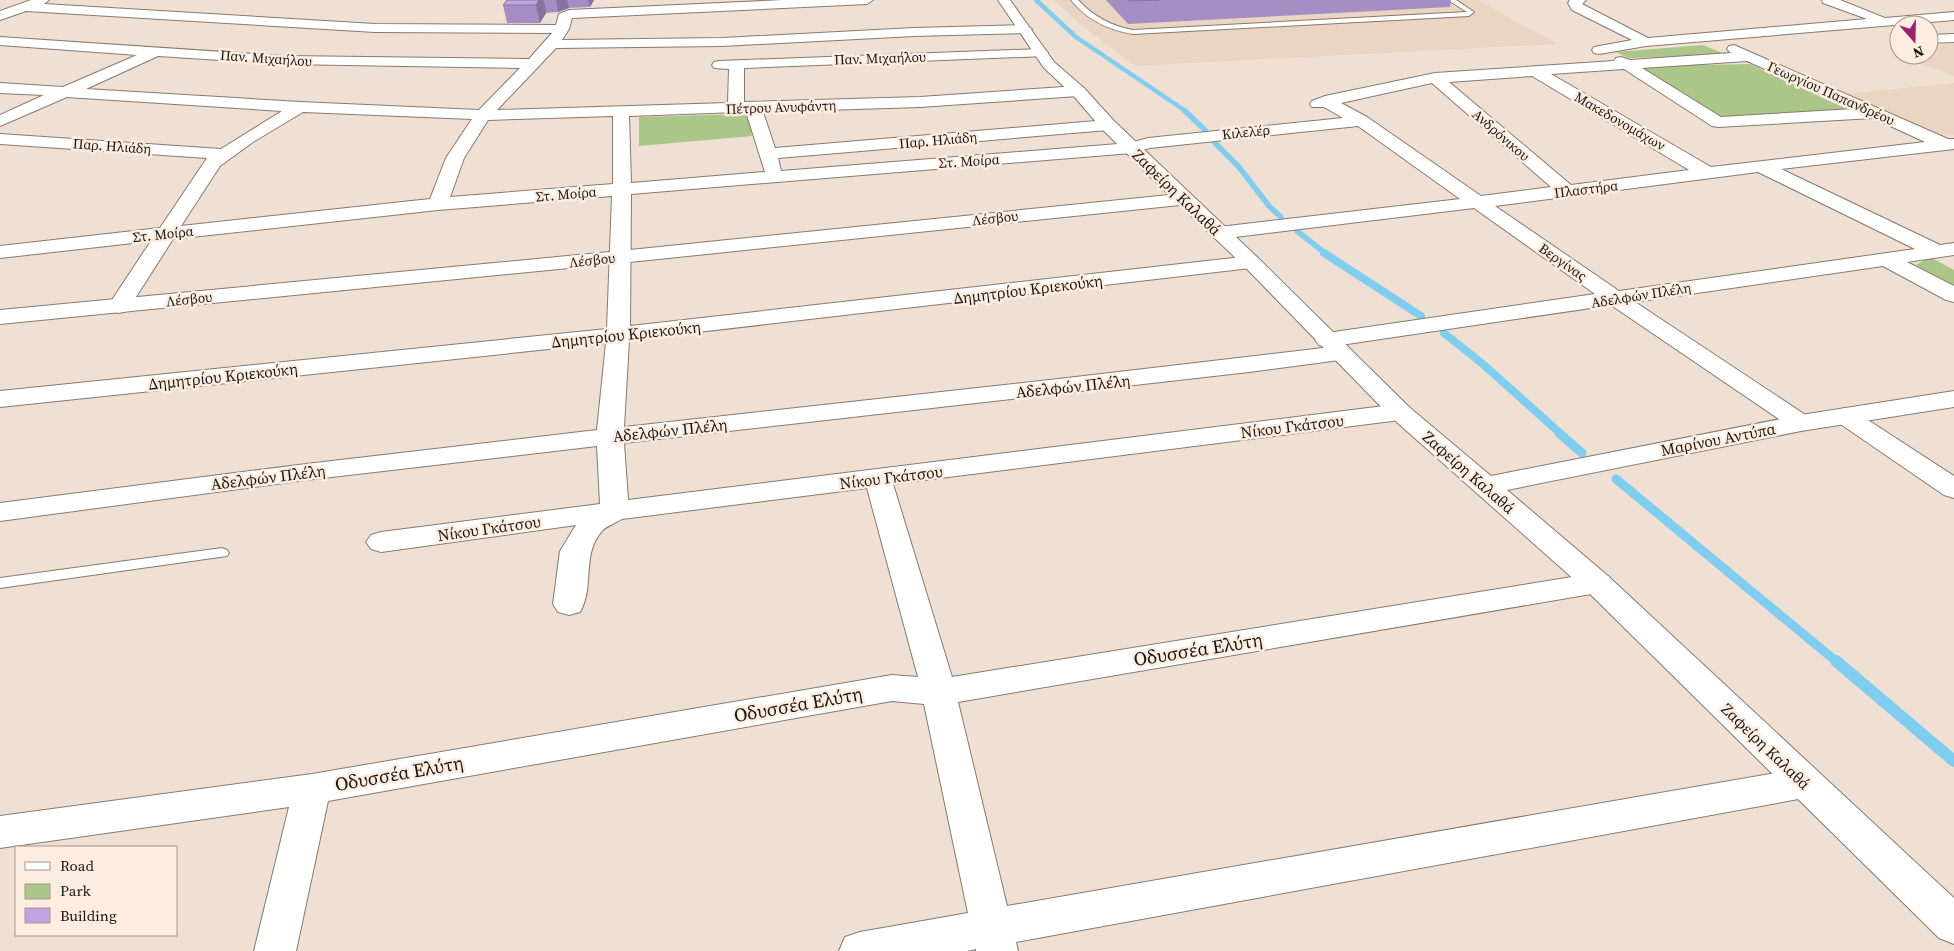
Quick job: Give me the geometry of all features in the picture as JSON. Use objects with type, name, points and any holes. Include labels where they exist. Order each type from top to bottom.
[{"type":"street","points":[[0,16],[26,4],[44,0]]},
{"type":"street","points":[[438,204],[455,158],[483,115],[552,44],[564,17],[569,14],[867,0]]},
{"type":"street","name":"Ζαφείρη Καλαθά","points":[[1004,0],[1049,65],[1078,91],[1108,125],[1218,233],[1251,262],[1400,412],[1596,583],[1954,925]]},
{"type":"street","points":[[1580,0],[1574,3],[1577,7],[1646,42]]},
{"type":"street","points":[[1828,0],[1889,23]]},
{"type":"street","points":[[0,1],[375,28],[562,25]]},
{"type":"street","points":[[712,109],[722,42],[732,6]]},
{"type":"street","points":[[665,24],[669,8]]},
{"type":"street","points":[[616,11],[617,26]]},
{"type":"street","points":[[1874,113],[1718,122],[1628,64],[1597,50],[1646,42],[1954,16]]},
{"type":"street","points":[[552,44],[722,42],[914,32],[1025,29]]},
{"type":"street","name":"Γεωργίου Παπανδρέου","points":[[1708,38],[1951,146]]},
{"type":"street","points":[[1939,39],[1954,38]]},
{"type":"street","name":"Παν. Μιχαήλου","points":[[0,41],[322,61],[533,64]]},
{"type":"street","points":[[0,121],[159,50]]},
{"type":"street","name":"Παν. Μιχαήλου","points":[[718,65],[1041,53]]},
{"type":"street","points":[[1435,78],[1750,56]]},
{"type":"street","points":[[736,108],[738,64]]},
{"type":"street","name":"Μακεδονομάχων","points":[[1533,70],[1708,173]]},
{"type":"street","name":"Βεργίνας","points":[[1435,78],[1316,104],[1361,121],[1616,299],[1801,423]]},
{"type":"street","name":"Ανδρόνικου","points":[[1435,78],[1567,191]]},
{"type":"street","name":"Πέτρου Ανυφάντη","points":[[0,88],[300,107],[483,115],[920,102],[1078,91]]},
{"type":"street","points":[[120,306],[213,162],[300,107]]},
{"type":"street","points":[[753,107],[775,176]]},
{"type":"street","points":[[569,604],[575,551],[591,524],[615,511],[610,436],[618,335],[622,189],[621,112]]},
{"type":"street","points":[[1227,134],[1288,113]]},
{"type":"street","name":"Κιλελέρ","points":[[1132,148],[1148,143],[1361,121]]},
{"type":"street","name":"Παρ. Ηλιάδη","points":[[768,154],[1108,125]]},
{"type":"street","name":"Παρ. Ηλιάδη","points":[[0,139],[223,154]]},
{"type":"street","name":"Πλαστήρα","points":[[1218,233],[1760,166],[1951,146]]},
{"type":"street","name":"Στ. Μοίρα","points":[[0,252],[438,204],[1132,148]]},
{"type":"street","points":[[1760,166],[1948,254]]},
{"type":"street","name":"Λέσβου","points":[[0,317],[620,257],[1184,199]]},
{"type":"street","name":"Αδελφών Πλέλη","points":[[0,512],[191,486],[610,436],[1129,380],[1616,299],[1884,258],[1948,254]]},
{"type":"street","points":[[1884,258],[1954,295]]},
{"type":"street","name":"Δημητρίου Κριεκούκη","points":[[0,399],[951,299],[1251,262]]},
{"type":"street","name":"Μαρίνου Αντύπα","points":[[1483,486],[1801,423],[1954,399]]},
{"type":"street","name":"Νίκου Γκάτσου","points":[[381,542],[1400,412]]},
{"type":"street","points":[[1845,416],[1954,489]]},
{"type":"street","points":[[878,479],[939,692],[994,940]]},
{"type":"street","name":"Οδυσσέα Ελύτη","points":[[0,832],[312,789],[892,688],[939,692],[1596,583]]},
{"type":"street","points":[[860,951],[994,940],[1804,783]]},
{"type":"street","points":[[275,951],[312,789]]},
{"type":"lane","points":[[1074,0],[1091,16],[1106,25],[1122,30],[1141,32],[1460,15],[1471,12],[1451,0]]},
{"type":"lane","points":[[0,583],[222,553]]},
{"type":"shaded area","points":[[1054,0],[1478,0],[1557,44],[1135,66],[1081,25]]},
{"type":"shaded area","points":[[1954,44],[1954,76],[1925,65],[1939,65],[1939,45]]},
{"type":"shaded area","points":[[1954,83],[1954,135],[1938,136],[1845,94]]},
{"type":"green space","points":[[1703,45],[1727,55],[1628,58],[1616,52]]},
{"type":"green space","points":[[1750,64],[1849,110],[1722,118],[1639,66]]},
{"type":"green space","points":[[749,114],[752,136],[639,146],[639,117]]},
{"type":"green space","points":[[1930,257],[1954,270],[1954,289],[1916,265]]},
{"type":"building","points":[[507,0],[539,0],[536,5],[503,5]]},
{"type":"waterway","points":[[1036,0],[1076,37],[1187,112]]},
{"type":"waterway","points":[[1185,111],[1205,130]]},
{"type":"waterway","points":[[1212,140],[1239,167],[1269,206],[1281,217]]},
{"type":"waterway","points":[[1297,231],[1326,254]]},
{"type":"waterway","points":[[1324,253],[1421,316]]},
{"type":"waterway","points":[[1444,333],[1484,365],[1561,434]]},
{"type":"waterway","points":[[1559,433],[1582,453]]},
{"type":"waterway","points":[[1616,479],[1837,662]]},
{"type":"waterway","points":[[1836,661],[1954,761]]}]
